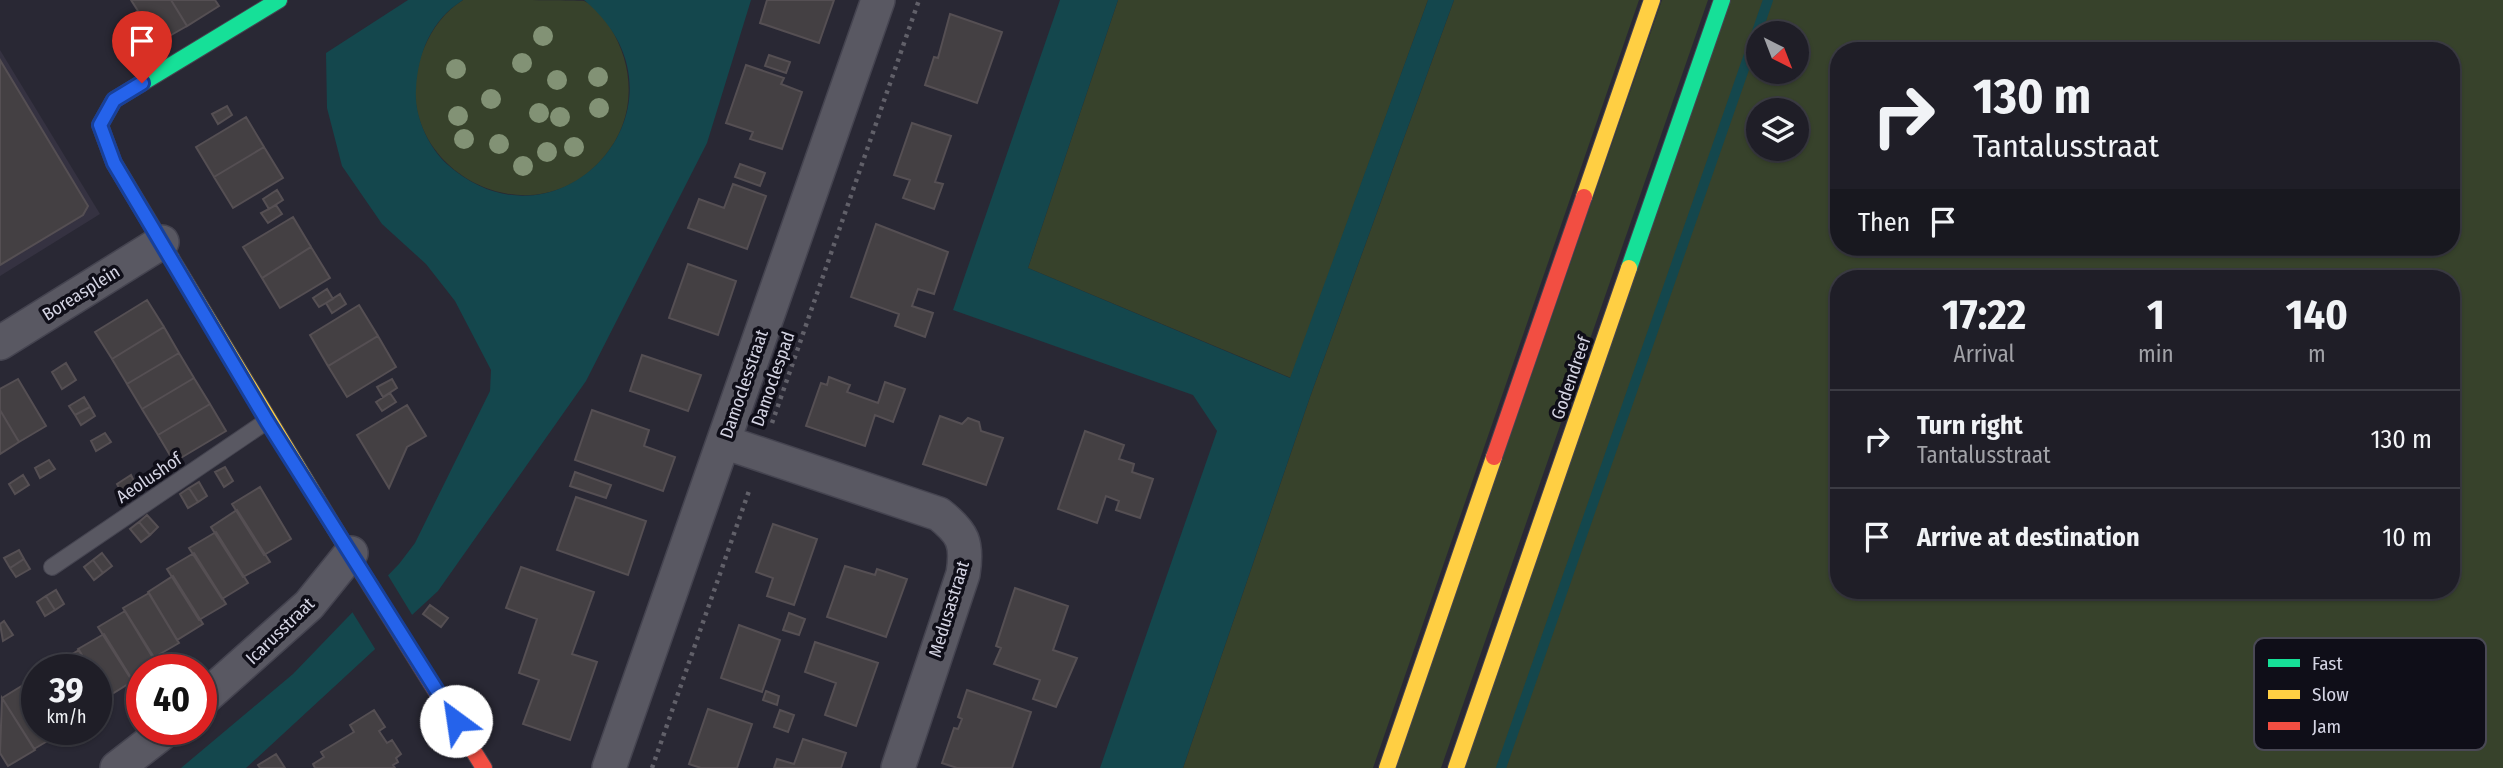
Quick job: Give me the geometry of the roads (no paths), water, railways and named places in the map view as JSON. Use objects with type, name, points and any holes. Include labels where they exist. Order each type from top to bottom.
[{"type":"main road","points":[[279,0],[114,100],[100,125],[114,163],[267,421],[484,768]]},
{"type":"main road","points":[[1387,768],[1652,0]]},
{"type":"main road","name":"Godendreef","points":[[1456,768],[1722,0]]},
{"type":"street","name":"Damoclesstraat","points":[[609,768],[878,0]]},
{"type":"street","name":"Boreasplein","points":[[0,343],[162,242]]},
{"type":"street","name":"Medusastraat","points":[[724,442],[762,452],[939,514],[957,528],[967,550],[963,574],[898,768]]},
{"type":"street","name":"Icarusstraat","points":[[217,687],[309,605],[351,553]]},
{"type":"street","points":[[117,768],[147,745]]},
{"type":"lane","name":"Aeolushof","points":[[52,567],[267,421]]},
{"type":"waterway","points":[[1501,768],[1768,0]]}]
